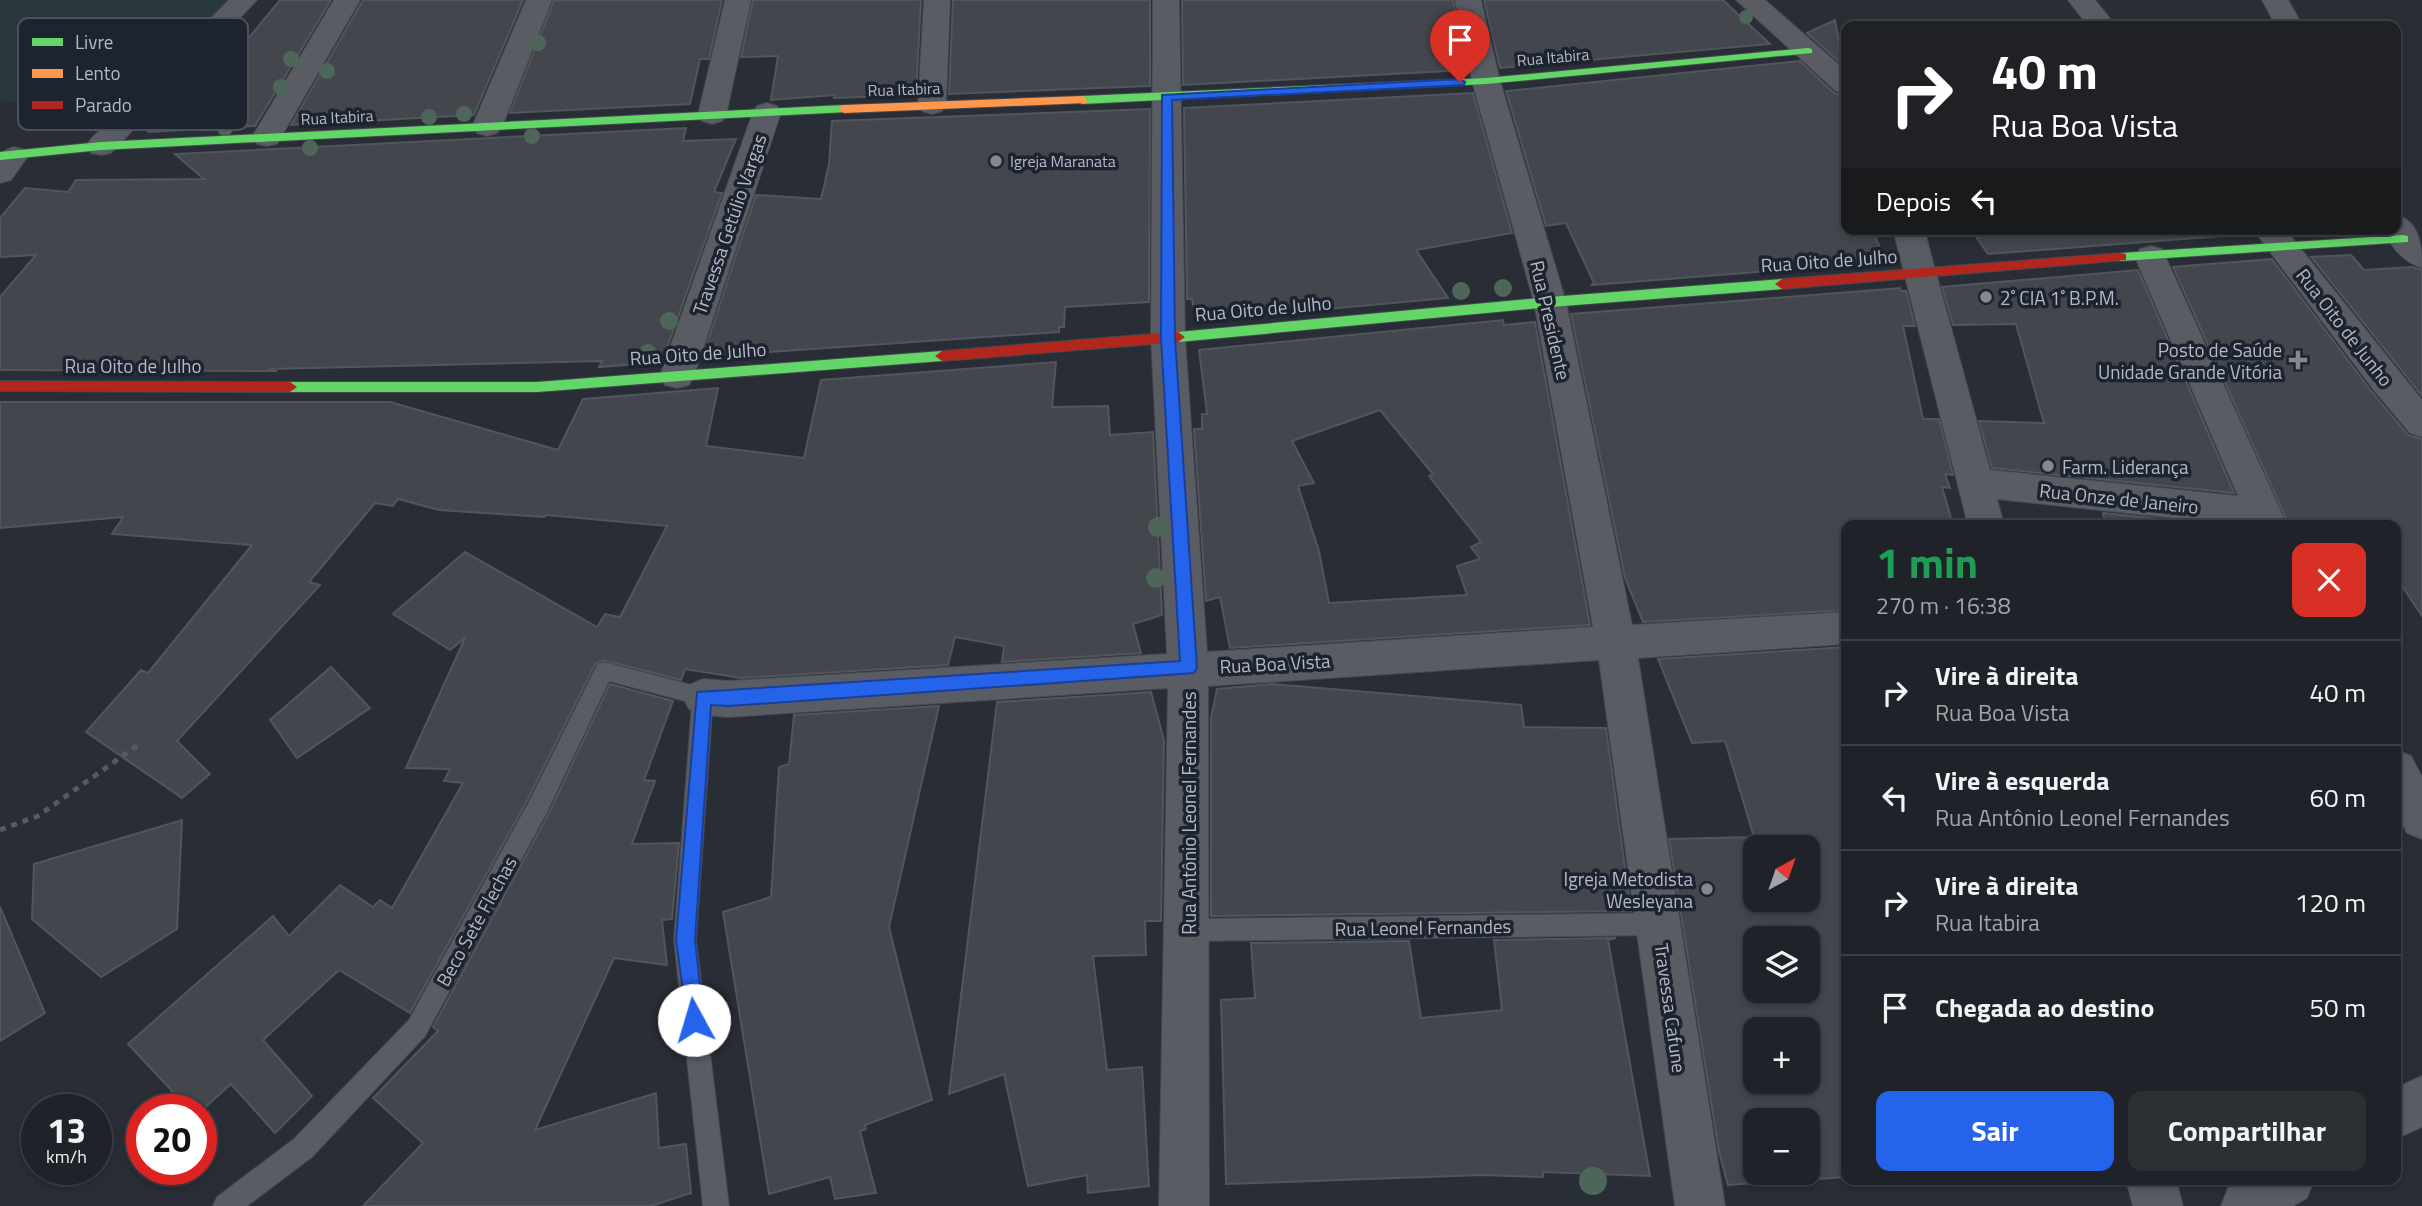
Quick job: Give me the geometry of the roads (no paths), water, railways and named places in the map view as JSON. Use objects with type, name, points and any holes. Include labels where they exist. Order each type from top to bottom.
[{"type":"street","points":[[226,18],[244,0]]},
{"type":"street","points":[[267,137],[347,0]]},
{"type":"street","points":[[487,127],[539,0]]},
{"type":"street","points":[[712,115],[738,0]]},
{"type":"street","points":[[932,105],[937,0]]},
{"type":"street","name":"Rua Antônio Leonel Fernandes","points":[[1166,0],[1168,338],[1188,668],[1184,1206]]},
{"type":"street","name":"Rua Presidente","points":[[1468,0],[1486,81],[1550,302],[1616,644]]},
{"type":"street","points":[[1749,0],[1841,81]]},
{"type":"street","points":[[2081,0],[2098,21]]},
{"type":"street","points":[[2275,0],[2286,21]]},
{"type":"street","name":"Rua Itabira","points":[[4,161],[101,146],[267,137],[1486,81],[1808,51]]},
{"type":"street","name":"Travessa Getúlio Vargas","points":[[677,376],[767,112]]},
{"type":"street","points":[[101,146],[117,130]]},
{"type":"street","points":[[1910,235],[1985,520]]},
{"type":"street","name":"Rua Oito de Julho","points":[[0,386],[537,387],[1168,338],[1550,302],[2151,257],[2275,237],[2407,240]]},
{"type":"street","name":"Rua Oito de Junho","points":[[2275,237],[2422,424]]},
{"type":"street","points":[[2151,257],[2266,519]]},
{"type":"street","name":"Rua Onze de Janeiro","points":[[1976,483],[2266,519]]},
{"type":"street","name":"Rua Boa Vista","points":[[703,697],[729,699],[1841,628]]},
{"type":"street","name":"Travessa Cafune","points":[[1616,644],[1700,1206]]},
{"type":"street","points":[[2401,779],[2422,819]]},
{"type":"street","points":[[2401,1112],[2422,1100]]},
{"type":"street","points":[[2152,1185],[2158,1206]]},
{"type":"street","points":[[2245,1206],[2281,1185]]},
{"type":"lane","name":"Beco Sete Flechas","points":[[226,1206],[303,1148],[418,1028],[538,807],[602,671],[703,697]]},
{"type":"lane","points":[[703,697],[685,940],[716,1206]]},
{"type":"lane","name":"Rua Leonel Fernandes","points":[[1187,930],[1659,924]]},
{"type":"place","name":"Igreja Maranata","points":[[996,161]]},
{"type":"place","name":"2˚ CIA 1˚ B.P.M.","points":[[1986,297]]},
{"type":"place","name":"Posto de Saúde Unidade Grande Vitória","points":[[2298,360]]},
{"type":"place","name":"Farm. Liderança","points":[[2048,466]]},
{"type":"place","name":"Igreja Metodista Wesleyana","points":[[1707,889]]}]
